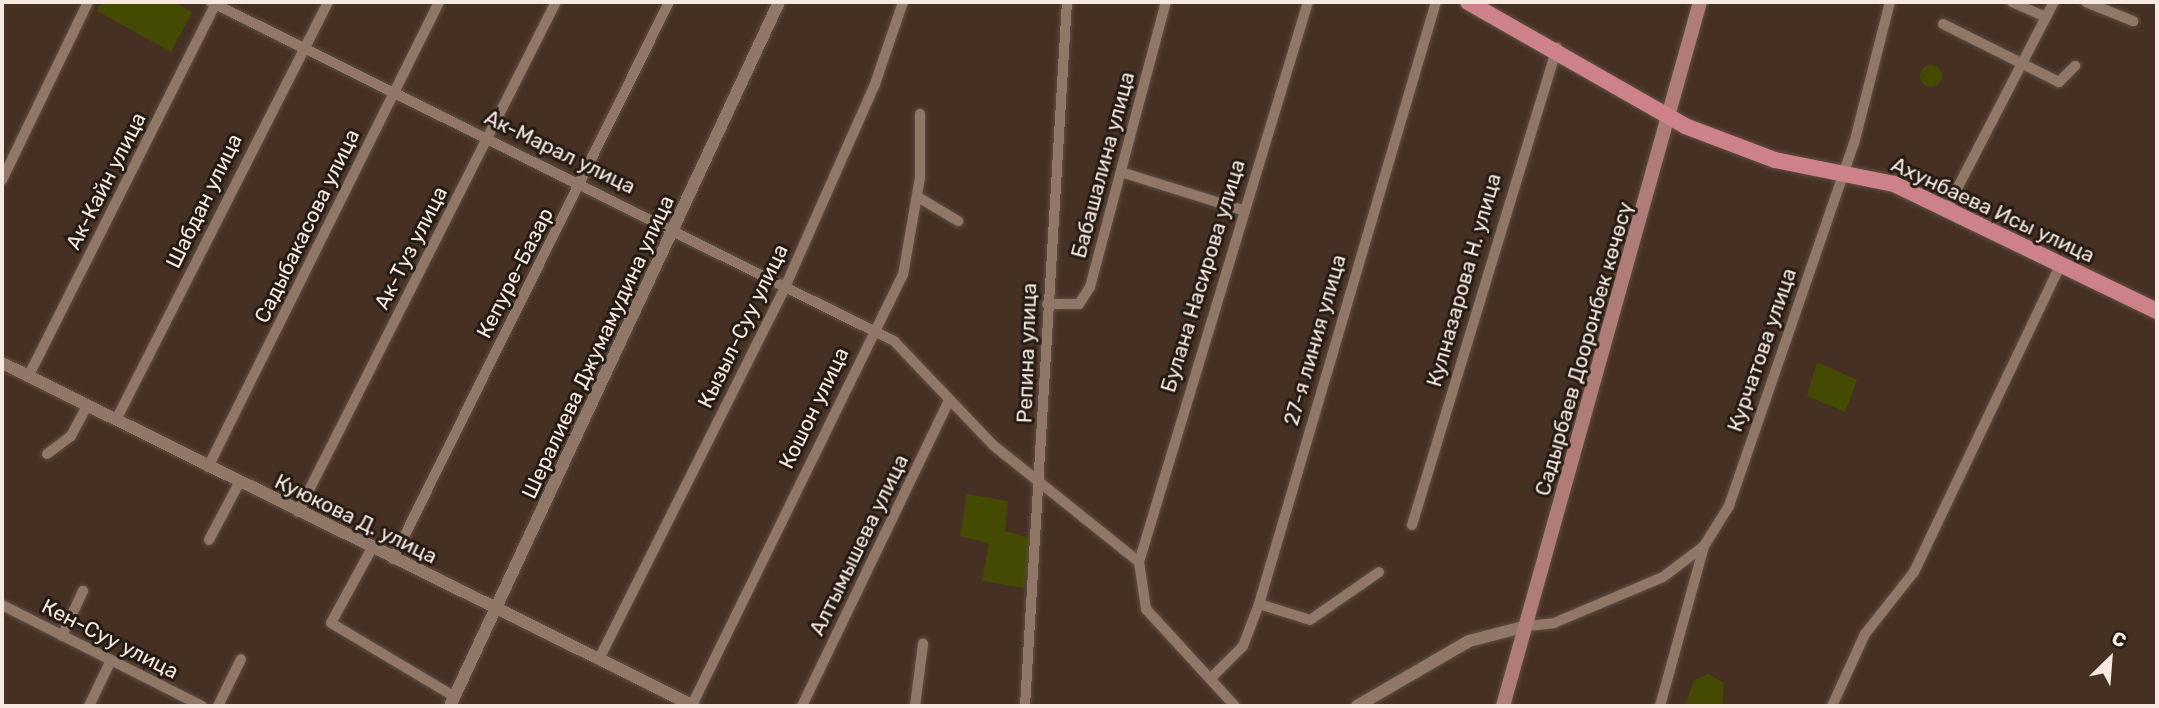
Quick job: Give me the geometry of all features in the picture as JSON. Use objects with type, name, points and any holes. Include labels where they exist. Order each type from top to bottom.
[{"type":"main road","name":"Ахунбаева Исы улица","points":[[1468,2],[1557,48],[1671,118],[1775,160],[1894,184],[2157,311]]},
{"type":"main road","name":"Садырбаев Дооронбек көчөсү","points":[[1503,706],[1671,118],[1700,2]]},
{"type":"street","points":[[2,180],[88,2]]},
{"type":"street","name":"Шабдан улица","points":[[117,420],[302,48],[328,2]]},
{"type":"street","name":"Садыбакасова улица","points":[[208,467],[439,2]]},
{"type":"street","name":"Ак-Туз улица","points":[[298,512],[556,2]]},
{"type":"street","name":"Кепуре-Базар","points":[[393,559],[581,185],[669,2]]},
{"type":"street","name":"Шералиева Джумамудина улица","points":[[452,701],[779,2]]},
{"type":"street","name":"Кызыл-Суу улица","points":[[598,659],[786,285],[875,84],[903,2]]},
{"type":"street","name":"Репина улица","points":[[1025,706],[1042,483],[1047,304],[1067,2]]},
{"type":"street","name":"Бабашалина улица","points":[[1047,304],[1079,304],[1090,287],[1166,2]]},
{"type":"street","name":"Булана Насирова улица","points":[[1139,562],[1242,210],[1308,2]]},
{"type":"street","name":"27-я линия улица","points":[[1211,678],[1243,646],[1259,604],[1436,2]]},
{"type":"street","name":"Курчатова улица","points":[[1660,706],[1704,546],[1729,506],[1843,173],[1890,2]]},
{"type":"street","points":[[2012,2],[2046,17]]},
{"type":"street","points":[[1946,210],[2054,2]]},
{"type":"street","points":[[2086,2],[2133,21]]},
{"type":"street","name":"Ак-Марал улица","points":[[215,3],[873,328],[917,361],[950,400],[1042,483],[1139,562]]},
{"type":"street","name":"Ак-Кайн улица","points":[[29,377],[215,3]]},
{"type":"street","points":[[1943,24],[2059,82],[2075,66]]},
{"type":"street","name":"Кулназарова Н. улица","points":[[1412,525],[1557,48]]},
{"type":"street","name":"Кошон улица","points":[[693,706],[873,328],[903,275],[918,197],[920,114]]},
{"type":"street","points":[[1121,172],[1242,210]]},
{"type":"street","points":[[918,197],[958,221]]},
{"type":"street","points":[[1832,706],[1865,634],[1914,572],[2061,264]]},
{"type":"street","name":"Куюкова Д. улица","points":[[2,363],[239,483],[693,706]]},
{"type":"street","name":"Алтымышева улица","points":[[802,706],[950,400]]},
{"type":"street","points":[[47,454],[71,436],[88,406]]},
{"type":"street","points":[[209,540],[239,483]]},
{"type":"street","points":[[1357,706],[1469,641],[1527,626],[1554,623],[1663,577],[1704,546]]},
{"type":"street","points":[[372,548],[331,623],[452,701]]},
{"type":"street","points":[[1139,562],[1146,609],[1235,706]]},
{"type":"street","points":[[1259,604],[1310,620],[1379,572]]},
{"type":"street","points":[[62,636],[83,591]]},
{"type":"street","name":"Кен-Суу улица","points":[[2,606],[202,706]]},
{"type":"street","points":[[915,706],[923,644]]},
{"type":"street","points":[[218,706],[241,659]]},
{"type":"street","points":[[89,706],[111,660]]},
{"type":"green space","points":[[101,2],[174,2],[192,12],[171,52],[97,11]]},
{"type":"green space","points":[[1931,65],[1939,68],[1942,76],[1939,84],[1931,87],[1923,84],[1920,76],[1923,68]]},
{"type":"green space","points":[[1817,362],[1857,380],[1845,412],[1807,396]]},
{"type":"green space","points":[[967,494],[1008,501],[1005,531],[1031,538],[1024,588],[982,581],[989,543],[960,536]]},
{"type":"green space","points":[[1708,674],[1724,683],[1723,706],[1685,706],[1694,680]]}]
